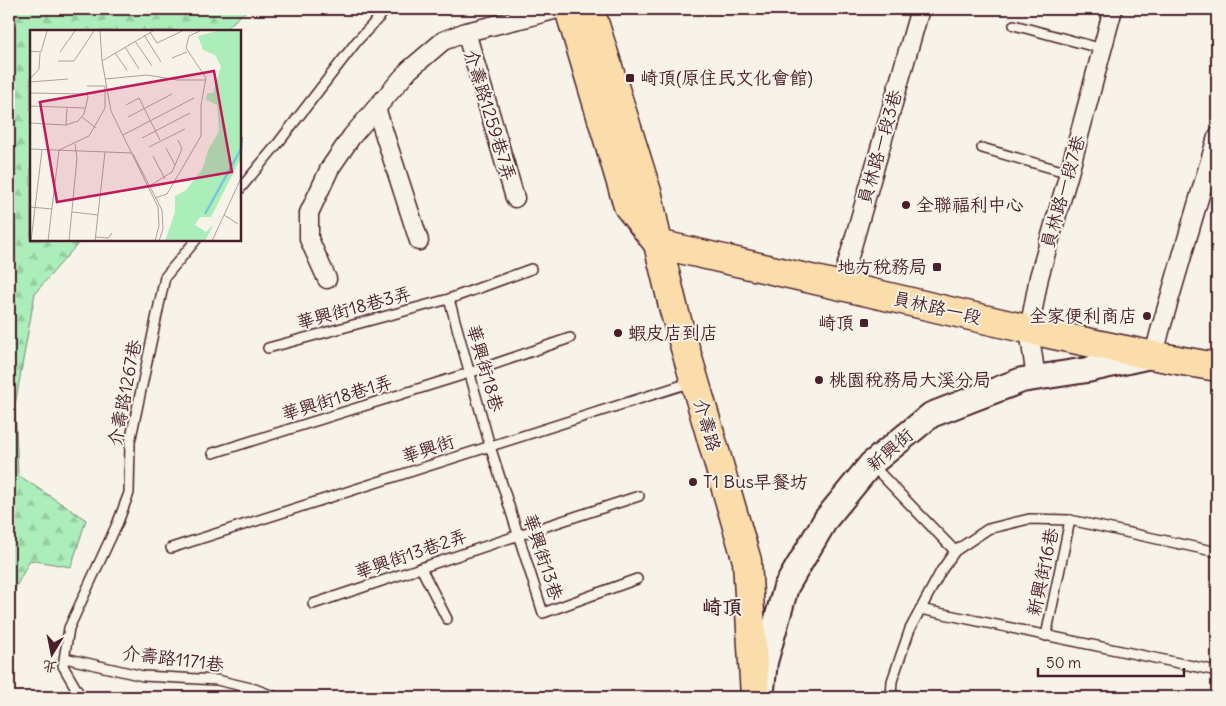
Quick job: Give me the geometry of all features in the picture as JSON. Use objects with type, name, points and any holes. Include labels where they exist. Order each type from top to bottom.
[{"type":"main road","name":"介壽路","points":[[569,9],[628,206],[658,244]]},
{"type":"main road","name":"介壽路","points":[[590,9],[648,195],[674,310],[747,561],[756,697]]},
{"type":"main road","name":"員林路一段","points":[[658,244],[1029,330],[1217,367]]},
{"type":"street","points":[[327,279],[309,239],[309,214],[330,168],[352,136],[409,70],[442,41],[466,32],[557,9]]},
{"type":"street","name":"員林路一段3巷","points":[[841,285],[920,9]]},
{"type":"street","name":"員林路一段7巷","points":[[1036,378],[1029,330],[1039,277],[1113,9]]},
{"type":"street","name":"介壽路1259巷7弄","points":[[466,32],[515,198]]},
{"type":"street","points":[[376,108],[419,241]]},
{"type":"street","points":[[1154,355],[1217,137]]},
{"type":"street","name":"新興街","points":[[761,697],[765,662],[786,587],[826,520],[871,464],[931,415],[1022,380],[1087,370],[1154,355]]},
{"type":"lane","points":[[241,188],[280,142],[357,41],[387,9]]},
{"type":"lane","points":[[1014,26],[1103,49]]},
{"type":"lane","points":[[982,148],[1069,173]]},
{"type":"lane","name":"介壽路1267巷","points":[[81,697],[63,666],[69,628],[118,522],[129,493],[130,442],[165,277],[195,241]]},
{"type":"lane","name":"華興街18巷3弄","points":[[268,348],[449,299],[531,269]]},
{"type":"lane","name":"華興街18巷","points":[[449,299],[490,446]]},
{"type":"lane","name":"華興街18巷1弄","points":[[214,453],[470,373],[570,338]]},
{"type":"lane","name":"華興街","points":[[171,548],[694,381]]},
{"type":"lane","name":"華興街13巷","points":[[490,446],[543,613],[637,579]]},
{"type":"lane","points":[[871,464],[955,552]]},
{"type":"lane","name":"華興街13巷2弄","points":[[313,604],[639,496]]},
{"type":"lane","name":"新興街16巷","points":[[891,697],[892,680],[910,629],[941,571],[955,552],[988,529],[1029,519],[1070,520],[1046,636]]},
{"type":"lane","points":[[1070,520],[1217,552]]},
{"type":"lane","points":[[421,568],[446,619]]},
{"type":"lane","points":[[920,610],[1217,671]]},
{"type":"lane","name":"介壽路1171巷","points":[[65,658],[143,676],[216,680],[255,689],[276,697]]},
{"type":"green space","points":[[9,9],[248,9],[224,30],[30,30],[30,241],[80,241],[35,293],[15,405],[18,475],[86,520],[71,567],[30,560],[9,600]]},
{"type":"place","name":"崎頂(原住民文化會館)","points":[[630,78]]},
{"type":"place","name":"全聯福利中心","points":[[906,205]]},
{"type":"place","name":"地方稅務局","points":[[937,267]]},
{"type":"place","name":"全家便利商店","points":[[1147,316]]},
{"type":"place","name":"崎頂","points":[[864,323]]},
{"type":"place","name":"蝦皮店到店","points":[[618,333]]},
{"type":"place","name":"桃園稅務局大溪分局","points":[[819,380]]},
{"type":"place","name":"T1 Bus早餐坊","points":[[693,482]]},
{"type":"district","name":"崎頂","points":[[722,607]]}]
